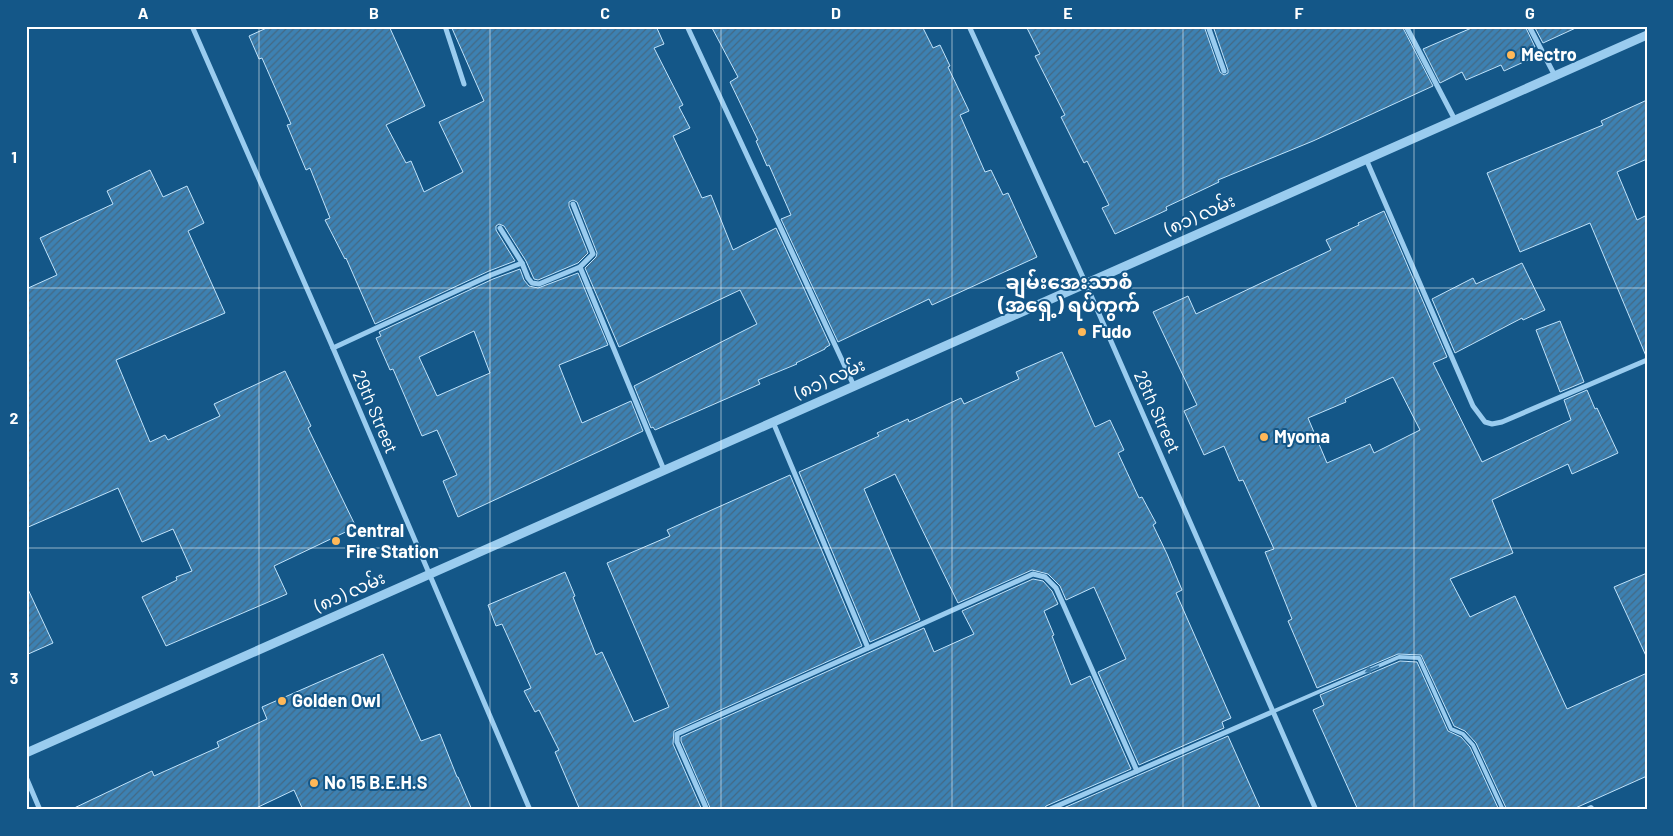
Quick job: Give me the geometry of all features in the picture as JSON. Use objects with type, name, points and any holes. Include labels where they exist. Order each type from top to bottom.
[{"type":"street","name":"29th Street","points":[[192,26],[333,348],[530,810]]},
{"type":"street","points":[[445,26],[464,84]]},
{"type":"street","points":[[687,26],[854,386]]},
{"type":"street","name":"28th Street","points":[[969,26],[1086,284],[1316,810]]},
{"type":"street","points":[[1208,26],[1224,71]]},
{"type":"street","points":[[1406,26],[1455,120]]},
{"type":"street","points":[[1530,26],[1555,76]]},
{"type":"street","name":"(၈၁) လမ်း","points":[[26,753],[1647,35]]},
{"type":"street","points":[[1366,159],[1473,406],[1485,422],[1492,424],[1502,422],[1647,360]]},
{"type":"street","points":[[500,228],[522,263],[528,278],[532,283],[539,284],[580,267],[593,254],[573,204]]},
{"type":"street","points":[[333,348],[491,275],[522,263]]},
{"type":"street","points":[[580,267],[664,470]]},
{"type":"street","points":[[773,422],[868,648]]},
{"type":"street","points":[[707,810],[677,742],[677,734],[1034,574],[1045,577],[1056,588],[1137,771]]},
{"type":"street","points":[[1048,810],[1272,712]]},
{"type":"street","points":[[26,777],[40,810]]},
{"type":"lane","points":[[1272,712],[1399,657],[1419,658],[1451,729],[1463,734],[1473,745],[1503,810]]},
{"type":"lane","points":[[1585,810],[1591,807],[1594,810]]},
{"type":"building","points":[[271,26],[389,26],[425,106],[386,125],[406,163],[411,161],[424,192],[463,172],[439,122],[484,101],[451,26],[656,26],[664,44],[654,48],[683,105],[679,107],[690,128],[673,136],[702,198],[711,195],[733,250],[776,228],[830,345],[797,364],[758,380],[760,384],[655,430],[653,427],[651,428],[634,386],[757,324],[740,290],[619,347],[585,268],[596,257],[597,253],[577,202],[573,200],[569,202],[569,206],[588,253],[578,263],[538,280],[534,279],[526,261],[504,226],[499,224],[496,226],[496,230],[515,261],[489,271],[375,324],[346,258],[325,220],[330,218],[310,168],[306,170],[287,125],[291,124],[262,58],[259,59],[249,36]]},
{"type":"building","points":[[711,26],[922,26],[933,48],[940,45],[950,66],[948,67],[969,111],[960,115],[985,172],[991,170],[1003,195],[1008,193],[1037,257],[932,305],[929,299],[838,342],[781,219],[791,215],[730,82],[738,77]]},
{"type":"building","points":[[1026,26],[1204,26],[1220,72],[1224,75],[1228,73],[1228,70],[1213,26],[1402,26],[1433,86],[1313,141],[1218,180],[1219,182],[1166,207],[1167,210],[1115,234],[1102,208],[1109,205],[1087,161],[1084,163],[1061,117],[1065,115],[1035,56],[1040,54]]},
{"type":"building","points":[[1476,26],[1525,26],[1535,47],[1526,50],[1530,59],[1504,71],[1501,65],[1466,80],[1462,72],[1440,83],[1423,49]]},
{"type":"building","points":[[1534,26],[1580,26],[1543,43]]},
{"type":"building","points":[[1647,100],[1647,159],[1617,172],[1637,220],[1647,215],[1646,356],[1590,223],[1520,252],[1487,173],[1603,125],[1601,121]]},
{"type":"building","points":[[150,170],[163,197],[187,186],[204,223],[188,231],[225,313],[116,360],[150,442],[165,435],[168,440],[220,416],[214,404],[285,371],[311,426],[308,428],[356,527],[274,566],[287,594],[166,646],[142,597],[177,580],[176,577],[192,571],[173,529],[142,542],[118,488],[26,528],[26,289],[57,275],[40,238],[113,204],[107,191]]},
{"type":"building","points":[[1384,211],[1447,357],[1433,363],[1482,462],[1571,420],[1564,400],[1587,390],[1618,453],[1572,474],[1568,464],[1492,500],[1513,553],[1450,579],[1470,617],[1515,596],[1567,709],[1647,673],[1647,776],[1571,810],[1507,810],[1476,743],[1465,731],[1454,726],[1421,655],[1398,654],[1317,688],[1288,621],[1292,619],[1265,552],[1274,549],[1243,480],[1239,481],[1224,446],[1204,455],[1184,411],[1197,405],[1153,312],[1188,296],[1196,314],[1331,250],[1326,240],[1359,225],[1358,223]],"holes":[[[1393,377],[1420,430],[1374,453],[1370,444],[1327,463],[1308,418],[1346,402],[1345,399]]]},
{"type":"building","points":[[1522,263],[1545,310],[1523,320],[1522,318],[1455,353],[1432,299],[1473,278],[1476,284]]},
{"type":"building","points":[[520,269],[524,280],[529,286],[538,288],[578,273],[608,345],[559,365],[582,423],[631,401],[643,431],[458,517],[443,481],[457,475],[437,430],[422,436],[393,369],[390,370],[376,338],[381,336],[379,332],[493,279]],"holes":[[[474,331],[490,373],[437,396],[419,357]]]},
{"type":"building","points":[[1560,321],[1584,382],[1560,392],[1536,330]]},
{"type":"building","points":[[1062,352],[1095,427],[1110,420],[1124,450],[1118,453],[1139,498],[1142,497],[1156,523],[1153,525],[1182,590],[1176,593],[1231,718],[1222,722],[1224,728],[1139,765],[1098,672],[1126,659],[1094,587],[1066,600],[1060,586],[1048,574],[1032,570],[958,603],[895,474],[864,489],[920,620],[870,642],[799,472],[879,436],[877,433],[908,419],[909,422],[961,398],[964,404],[1019,379],[1016,372]]},
{"type":"building","points":[[790,475],[862,646],[674,731],[673,744],[702,810],[580,810],[555,752],[559,750],[539,710],[535,712],[524,691],[531,688],[502,624],[496,626],[488,605],[565,572],[596,655],[602,652],[634,722],[669,707],[607,563],[670,536],[667,530]]},
{"type":"building","points":[[1647,573],[1647,658],[1614,587]]},
{"type":"building","points":[[1033,579],[1043,581],[1052,591],[1058,604],[1044,611],[1071,685],[1090,676],[1131,769],[1046,806],[1044,810],[711,810],[681,741],[681,737],[924,628],[934,652],[974,634],[962,611]]},
{"type":"building","points":[[26,585],[53,643],[26,655]]},
{"type":"building","points":[[383,654],[421,741],[440,734],[472,810],[303,810],[294,790],[252,810],[70,810],[152,771],[154,776],[219,747],[217,742],[267,719],[262,707]]},
{"type":"building","points":[[1400,661],[1417,662],[1448,731],[1461,737],[1470,747],[1499,810],[1358,810],[1313,710],[1324,705],[1320,695]]},
{"type":"building","points":[[1228,736],[1261,810],[1059,810]]},
{"type":"place","name":"Mectro","points":[[1511,55]]},
{"type":"place","name":"Fudo","points":[[1082,332]]},
{"type":"place","name":"Myoma","points":[[1264,437]]},
{"type":"place","name":"Central Fire Station","points":[[336,541]]},
{"type":"place","name":"Golden Owl","points":[[282,701]]},
{"type":"place","name":"No 15 B.E.H.S","points":[[314,783]]},
{"type":"district","name":"ချမ်းအေးသာစံ (အရှေ့) ရပ်ကွက်","points":[[1069,294]]}]
